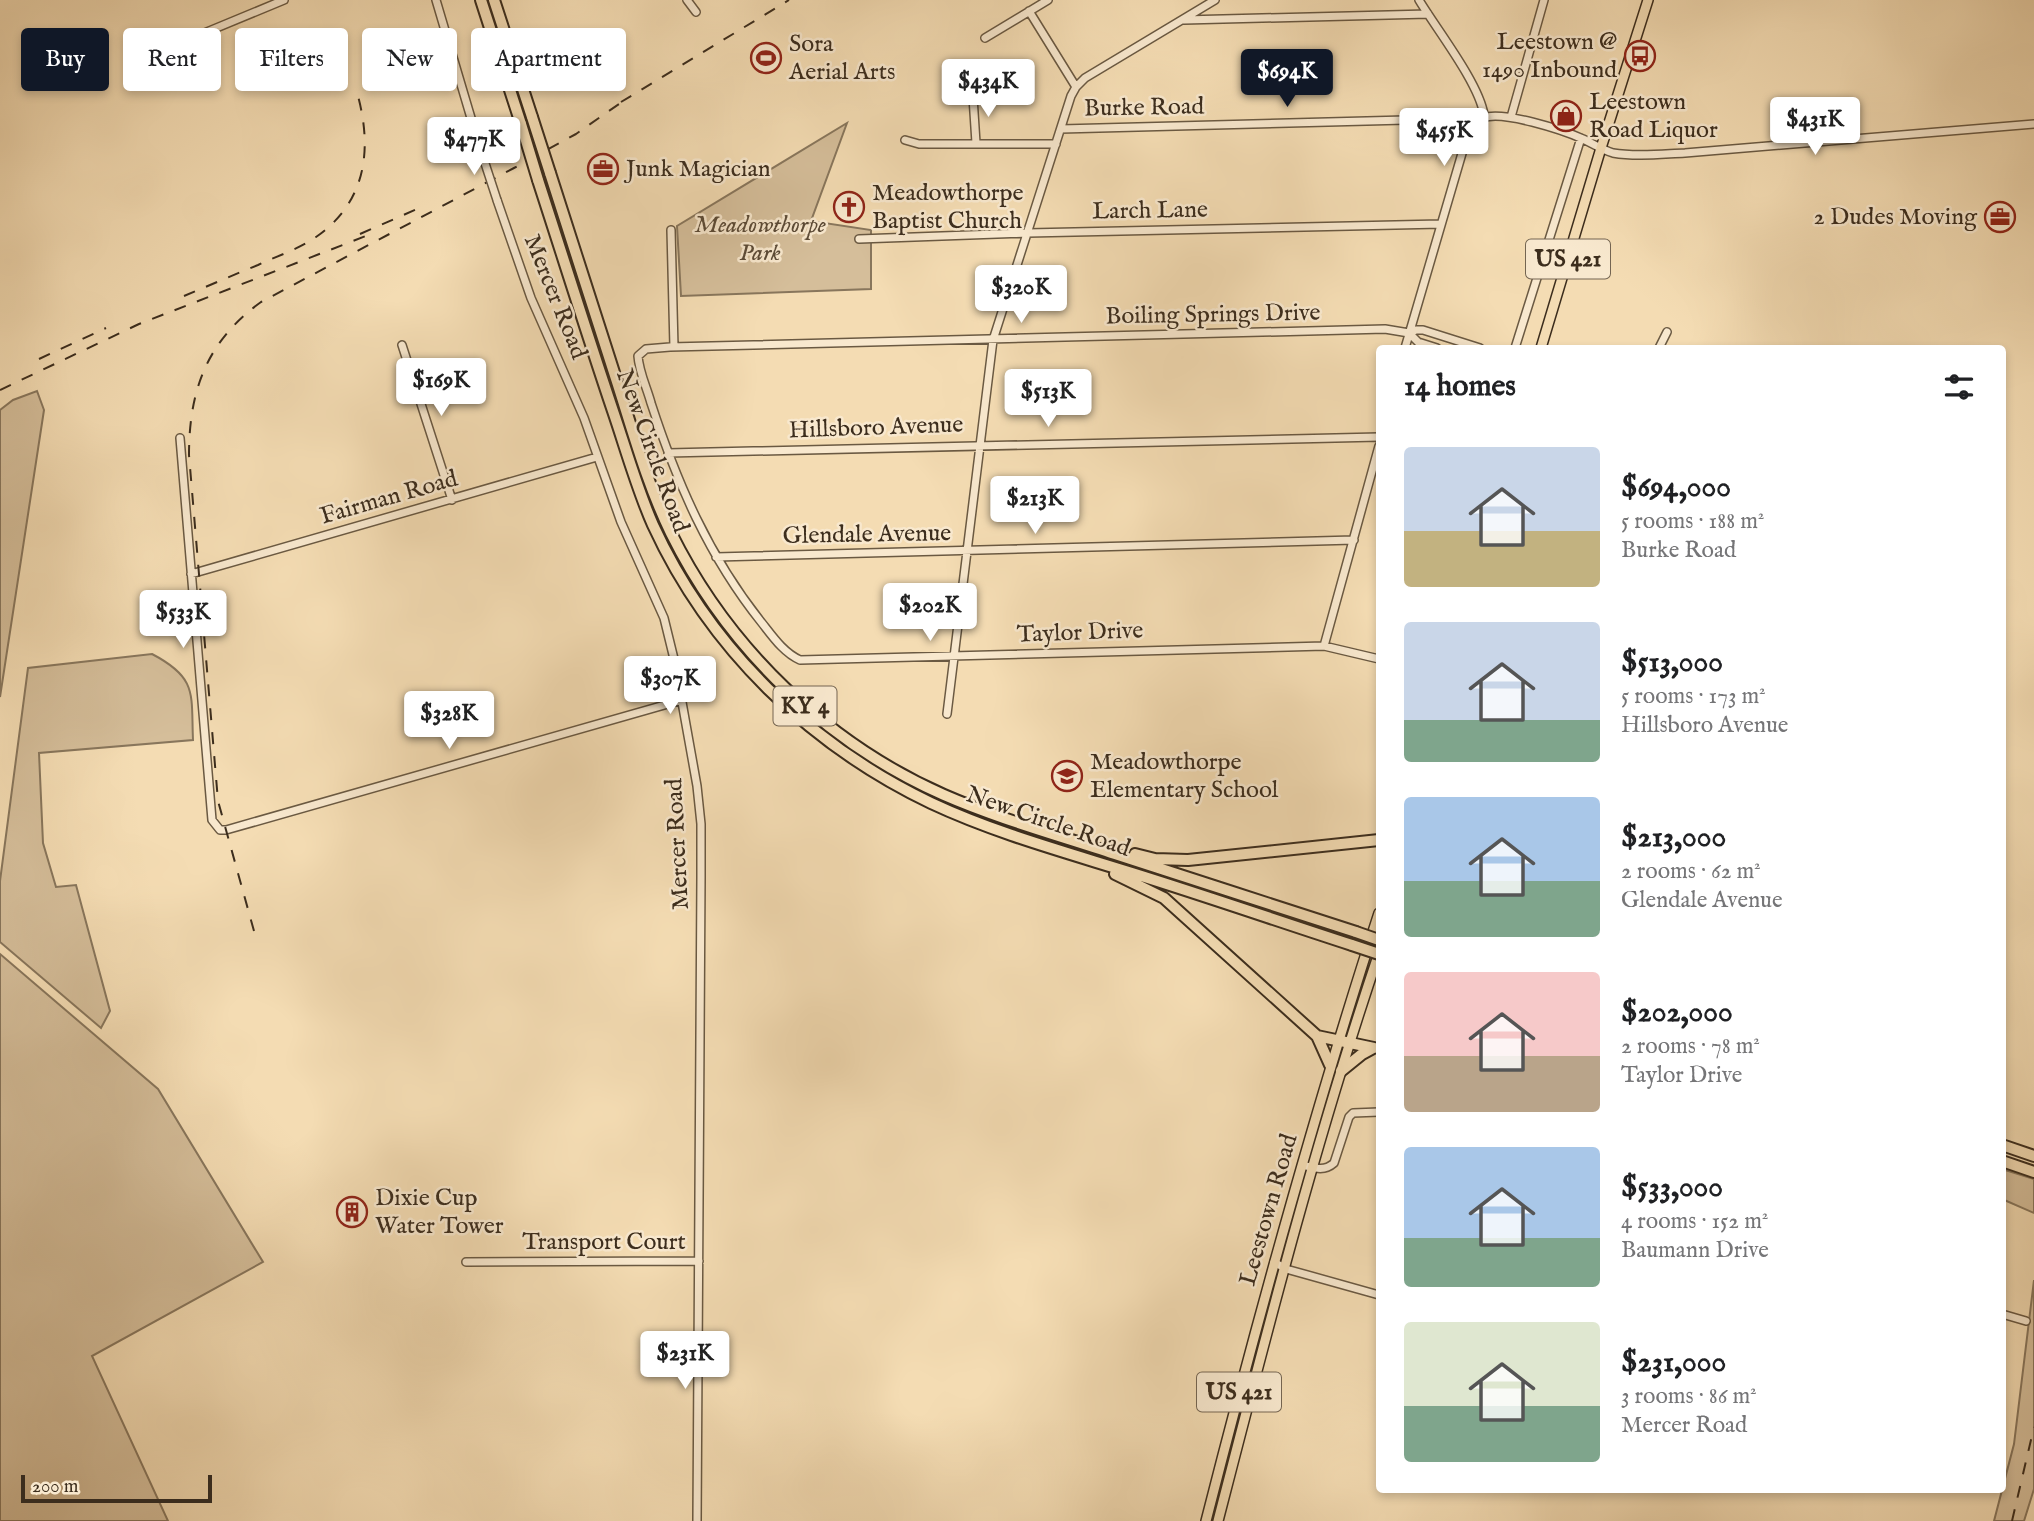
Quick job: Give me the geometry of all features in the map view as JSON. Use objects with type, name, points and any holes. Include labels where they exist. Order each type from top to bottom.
[{"type":"highway","name":"New Circle Road","points":[[481,0],[616,420],[653,524],[687,589],[728,646],[780,702],[847,755],[932,803],[983,824],[1376,953]]},
{"type":"highway","name":"New Circle Road","points":[[494,0],[640,454],[664,517],[692,570],[724,619],[760,663],[829,727],[884,764],[953,799],[1376,939]]},
{"type":"highway","points":[[1068,839],[1155,859],[1188,860],[1376,840]]},
{"type":"highway","points":[[1069,853],[1164,898],[1317,1036],[1330,1065]]},
{"type":"highway","points":[[1317,1036],[1376,1047]]},
{"type":"highway","points":[[1341,1071],[1362,1054],[1376,1047]]},
{"type":"highway","points":[[2006,1146],[2034,1156]]},
{"type":"highway","points":[[2006,1162],[2034,1172]]},
{"type":"main road","name":"US 421","points":[[1542,345],[1648,0]]},
{"type":"main road","name":"Leestown Road","points":[[1218,1521],[1341,1071],[1343,1042],[1376,923]]},
{"type":"main road","name":"Leestown Road","points":[[1206,1521],[1274,1262],[1330,1065],[1343,1042],[1376,961]]},
{"type":"street","points":[[216,28],[284,0]]},
{"type":"street","name":"Mercer Road","points":[[436,0],[478,145],[531,298],[574,393],[621,522],[664,618],[697,786],[701,824],[698,1521]]},
{"type":"street","points":[[688,0],[696,12]]},
{"type":"street","points":[[985,38],[1048,0]]},
{"type":"street","points":[[947,714],[993,340],[1076,87],[1085,78],[1215,0]]},
{"type":"street","points":[[1406,345],[1467,139],[1483,118],[1484,112],[1455,56],[1419,0]]},
{"type":"street","points":[[1511,117],[1544,0]]},
{"type":"street","points":[[1029,11],[1076,87]]},
{"type":"street","points":[[1181,20],[1428,15]]},
{"type":"street","points":[[973,97],[976,143]]},
{"type":"street","name":"Burke Road","points":[[1061,129],[1483,118],[1497,115],[1581,138],[1619,154],[1682,153],[2034,124]]},
{"type":"street","points":[[1516,345],[1581,138]]},
{"type":"street","points":[[905,140],[919,144],[1056,144]]},
{"type":"street","name":"Larch Lane","points":[[859,239],[1441,224]]},
{"type":"street","points":[[671,230],[674,347]]},
{"type":"street","name":"Boiling Springs Drive","points":[[641,352],[651,348],[674,347],[1385,329],[1409,333],[1423,330],[1470,345]]},
{"type":"street","points":[[1660,345],[1667,332]]},
{"type":"street","name":"Boiling Springs Drive","points":[[1409,333],[1418,342],[1428,345]]},
{"type":"street","points":[[402,345],[452,500]]},
{"type":"street","name":"Taylor Drive","points":[[641,352],[638,356],[639,363],[668,453],[695,518],[744,600],[786,651],[800,660],[1324,646],[1376,658]]},
{"type":"street","name":"Hillsboro Avenue","points":[[668,453],[1376,437]]},
{"type":"street","points":[[180,438],[212,820],[215,827],[226,830],[682,700]]},
{"type":"street","name":"Fairman Road","points":[[191,574],[597,457]]},
{"type":"street","points":[[1324,646],[1376,457]]},
{"type":"street","name":"Glendale Avenue","points":[[716,557],[1354,540]]},
{"type":"street","points":[[1302,1165],[1323,1169],[1334,1163],[1353,1113],[1376,1112]]},
{"type":"street","name":"Transport Court","points":[[466,1262],[699,1261]]},
{"type":"street","points":[[1274,1262],[1286,1269],[1376,1294]]},
{"type":"street","points":[[2006,1315],[2026,1321]]},
{"type":"green space","name":"Meadowthorpe Park","points":[[847,123],[811,221],[871,230],[871,289],[681,296],[677,226]]},
{"type":"green space","points":[[37,391],[44,410],[0,697],[0,410],[13,400]]},
{"type":"green space","points":[[152,654],[178,671],[185,680],[191,699],[193,740],[39,753],[43,843],[56,887],[76,885],[110,1011],[101,1028],[0,942],[0,881],[28,668]]},
{"type":"green space","points":[[0,954],[158,1089],[263,1262],[92,1356],[168,1521],[0,1521]]},
{"type":"green space","points":[[2006,1170],[2034,1179],[2034,1213],[2006,1201]]},
{"type":"green space","points":[[2034,1280],[2034,1489],[2024,1521],[1994,1521],[2001,1493],[2006,1493],[2006,1475],[2014,1444]]},
{"type":"railway","points":[[621,102],[789,0]]},
{"type":"railway","points":[[184,296],[295,249],[316,237],[347,207],[362,171],[365,151],[356,89]]},
{"type":"railway","points":[[254,931],[218,801],[189,455],[193,409],[205,369],[214,350],[227,333],[261,302],[576,134],[629,97]]},
{"type":"railway","points":[[360,234],[424,206]]},
{"type":"railway","points":[[0,390],[139,324],[371,234]]},
{"type":"railway","points":[[39,359],[106,328]]},
{"type":"railway","points":[[2012,1521],[2034,1427]]},
{"type":"place","name":"Leestown @ 1490 Inbound","points":[[1640,56]]},
{"type":"place","name":"Sora Aerial Arts","points":[[766,58]]},
{"type":"place","name":"Leestown Road Liquor","points":[[1566,116]]},
{"type":"place","name":"Junk Magician","points":[[603,169]]},
{"type":"place","name":"Meadowthorpe Baptist Church","points":[[849,207]]},
{"type":"place","name":"2 Dudes Moving","points":[[2000,217]]},
{"type":"place","name":"Meadowthorpe Elementary School","points":[[1067,776]]},
{"type":"place","name":"Dixie Cup Water Tower","points":[[352,1212]]}]
